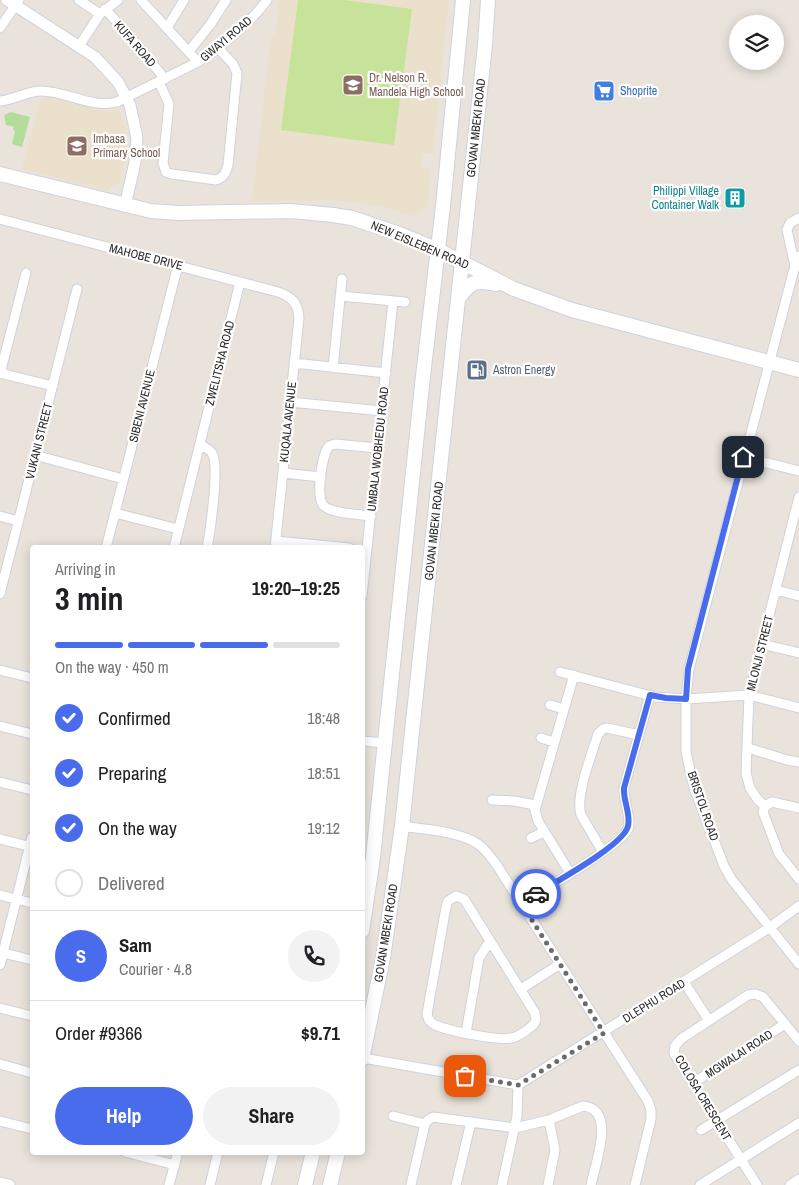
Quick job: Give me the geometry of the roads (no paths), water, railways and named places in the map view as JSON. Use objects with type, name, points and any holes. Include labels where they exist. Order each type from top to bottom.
[{"type":"main road","name":"GOVAN MBEKI ROAD","points":[[365,907],[385,743],[423,376],[444,206],[463,0]]},
{"type":"main road","name":"GOVAN MBEKI ROAD","points":[[365,1048],[383,958],[402,826],[485,45],[488,0]]},
{"type":"main road","name":"NEW EISLEBEN ROAD","points":[[0,174],[151,211],[172,213],[291,211],[352,218],[402,235],[438,250],[514,289],[552,304],[593,317],[799,370]]},
{"type":"main road","points":[[402,235],[419,236],[429,233],[437,223],[444,206]]},
{"type":"main road","points":[[458,299],[465,289],[478,281],[514,289]]},
{"type":"main road","points":[[305,1185],[312,1155]]},
{"type":"main road","points":[[330,1185],[337,1155]]},
{"type":"street","name":"KUFA ROAD","points":[[80,0],[102,12],[128,34],[162,80],[169,104],[163,163],[166,172],[216,180],[220,179],[227,169],[237,73],[235,67],[218,48]]},
{"type":"street","points":[[79,46],[102,12],[118,0]]},
{"type":"street","points":[[142,0],[198,62]]},
{"type":"street","points":[[167,28],[184,0]]},
{"type":"street","points":[[189,52],[210,26],[226,0]]},
{"type":"street","name":"GWAYI ROAD","points":[[0,101],[42,91],[60,93],[105,104],[117,102],[198,62],[242,27],[267,0]]},
{"type":"street","points":[[0,28],[14,2],[79,46],[104,66],[118,82],[130,105],[137,150],[125,206]]},
{"type":"street","points":[[796,271],[787,234],[788,226],[799,218]]},
{"type":"street","name":"MAHOBE DRIVE","points":[[0,219],[278,292],[291,298]]},
{"type":"street","points":[[790,240],[799,246]]},
{"type":"street","name":"BRISTOL ROAD","points":[[799,256],[743,457],[688,669],[686,699],[687,760],[694,788],[728,873],[740,892],[799,964]]},
{"type":"street","name":"SIBENI AVENUE","points":[[107,545],[178,265]]},
{"type":"street","points":[[26,273],[0,373],[53,386]]},
{"type":"street","points":[[333,368],[342,279]]},
{"type":"street","name":"ZWELITSHA ROAD","points":[[175,545],[240,282]]},
{"type":"street","name":"VUKANI STREET","points":[[0,594],[77,289]]},
{"type":"street","points":[[340,296],[405,302]]},
{"type":"street","name":"KUQALA AVENUE","points":[[276,544],[299,318],[298,308],[291,298]]},
{"type":"street","name":"UMBALA WOBHEDU ROAD","points":[[365,549],[371,516],[393,301]]},
{"type":"street","points":[[294,363],[386,373]]},
{"type":"street","points":[[290,402],[382,411]]},
{"type":"street","points":[[200,444],[211,452],[215,461],[214,502],[207,545]]},
{"type":"street","points":[[371,516],[331,510],[323,506],[321,500],[321,477],[323,456],[329,446],[335,444],[378,448]]},
{"type":"street","points":[[35,455],[123,480]]},
{"type":"street","points":[[743,457],[799,471]]},
{"type":"street","points":[[283,473],[321,477]]},
{"type":"street","name":"MLONJI STREET","points":[[799,497],[749,695],[746,773],[747,782],[753,793],[765,806],[763,815],[776,847],[784,861],[799,879]]},
{"type":"street","points":[[115,513],[178,529]]},
{"type":"street","points":[[0,516],[18,521]]},
{"type":"street","points":[[276,544],[294,545]]},
{"type":"street","points":[[776,590],[799,596]]},
{"type":"street","points":[[762,644],[799,653]]},
{"type":"street","points":[[0,670],[30,678]]},
{"type":"street","points":[[560,672],[666,698],[686,699],[749,695],[799,708]]},
{"type":"street","points":[[570,873],[544,832],[536,816],[535,805],[574,675]]},
{"type":"street","points":[[521,903],[603,852],[619,841],[628,830],[629,820],[624,788],[650,695]]},
{"type":"street","points":[[550,705],[564,709]]},
{"type":"street","points":[[0,726],[30,734]]},
{"type":"street","points":[[603,852],[579,809],[580,796],[598,734],[603,728],[607,728],[639,735]]},
{"type":"street","points":[[541,738],[554,742]]},
{"type":"street","points":[[365,741],[385,743]]},
{"type":"street","points":[[748,748],[799,762]]},
{"type":"street","points":[[0,782],[30,790]]},
{"type":"street","points":[[492,800],[514,801],[535,805]]},
{"type":"street","points":[[765,806],[772,802],[799,808]]},
{"type":"street","points":[[402,826],[462,836],[477,843],[498,867],[648,1101],[651,1119],[635,1185]]},
{"type":"street","points":[[531,838],[544,832]]},
{"type":"street","points":[[0,839],[30,843]]},
{"type":"street","points":[[0,965],[30,850]]},
{"type":"street","points":[[0,895],[30,902]]},
{"type":"street","points":[[456,896],[464,899],[490,941],[535,1013],[536,1020],[532,1026],[514,1038],[497,1039],[435,1025],[429,1021],[426,1014],[448,901],[456,896]]},
{"type":"street","name":"DLEPHU ROAD","points":[[518,1085],[604,1033],[769,928],[799,906]]},
{"type":"street","points":[[466,1033],[479,958],[490,941]]},
{"type":"street","points":[[2,952],[30,959]]},
{"type":"street","points":[[521,989],[560,964]]},
{"type":"street","points":[[684,982],[708,1019]]},
{"type":"street","name":"COLOSA CRESCENT","points":[[757,1185],[674,1053],[675,1046],[680,1039],[708,1019],[748,995],[755,994],[763,997],[799,1042]]},
{"type":"street","points":[[0,1008],[30,1016]]},
{"type":"street","name":"MGWALAI ROAD","points":[[693,1083],[785,1024]]},
{"type":"street","points":[[365,1058],[518,1085],[518,1116],[502,1185]]},
{"type":"street","points":[[0,1064],[30,1072]]},
{"type":"street","points":[[701,1130],[799,1070]]},
{"type":"street","points":[[411,1185],[425,1124],[430,1118],[437,1116],[514,1128],[549,1120],[583,1106],[587,1106],[599,1116],[603,1130],[590,1185]]},
{"type":"street","points":[[393,1116],[425,1124]]},
{"type":"street","points":[[548,1185],[555,1150],[549,1120]]},
{"type":"street","points":[[0,1121],[30,1128]]},
{"type":"street","points":[[456,1185],[471,1122]]},
{"type":"street","points":[[703,1184],[799,1123]]},
{"type":"street","points":[[137,1155],[175,1165]]},
{"type":"street","points":[[170,1185],[177,1155]]},
{"type":"street","points":[[210,1185],[217,1155]]},
{"type":"street","points":[[266,1185],[273,1155]]},
{"type":"street","points":[[790,1185],[799,1179]]},
{"type":"street","points":[[0,1183],[9,1185]]},
{"type":"place","name":"Dr. Nelson R. Mandela High School","points":[[353,85]]},
{"type":"place","name":"Shoprite","points":[[604,91]]},
{"type":"place","name":"Imbasa Primary School","points":[[77,146]]},
{"type":"place","name":"Philippi Village Container Walk","points":[[735,198]]},
{"type":"place","name":"Astron Energy","points":[[477,370]]}]
